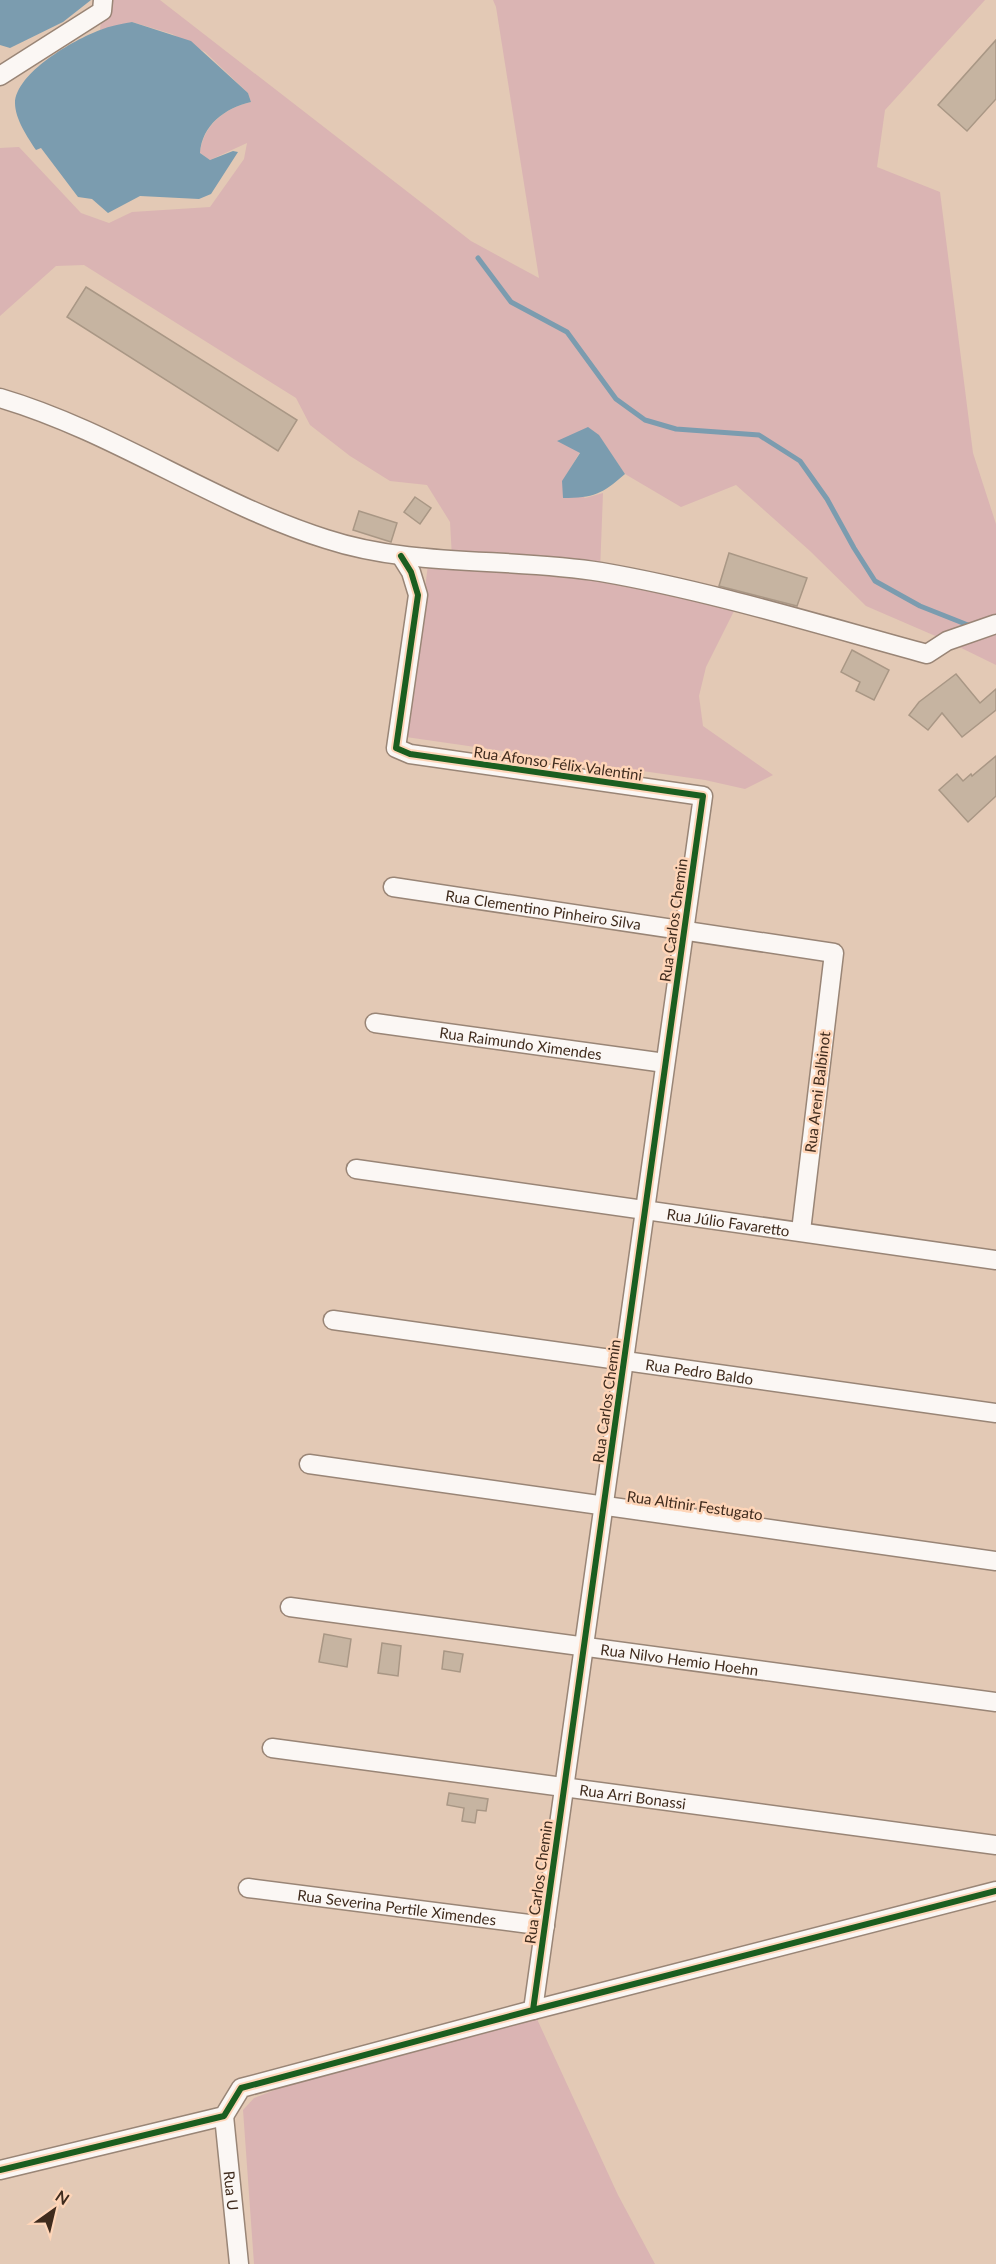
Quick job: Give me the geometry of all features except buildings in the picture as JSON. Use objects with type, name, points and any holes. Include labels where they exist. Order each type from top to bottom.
[{"type":"street","points":[[0,76],[102,11],[103,0]]},
{"type":"street","points":[[0,398],[64,418],[241,506],[326,540],[401,556],[600,572],[719,598],[927,654],[947,641],[996,624]]},
{"type":"street","name":"Rua Afonso Félix Valentini","points":[[401,556],[411,572],[418,595],[396,748],[410,753],[702,796]]},
{"type":"street","name":"Rua Carlos Chemin","points":[[533,2010],[702,796]]},
{"type":"street","name":"Rua Clementino Pinheiro Silva","points":[[393,887],[834,953]]},
{"type":"street","name":"Rua Areni Balbinot","points":[[801,1231],[834,953]]},
{"type":"street","name":"Rua Raimundo Ximendes","points":[[375,1023],[665,1063]]},
{"type":"street","name":"Rua Júlio Favaretto","points":[[356,1169],[996,1260]]},
{"type":"street","name":"Rua Pedro Baldo","points":[[333,1320],[996,1413]]},
{"type":"street","name":"Rua Altinir Festugato","points":[[309,1464],[996,1561]]},
{"type":"street","name":"Rua Nilvo Hemio Hoehn","points":[[290,1607],[996,1702]]},
{"type":"street","name":"Rua Arri Bonassi","points":[[272,1748],[996,1845]]},
{"type":"street","name":"Rua Severina Pertile Ximendes","points":[[248,1888],[544,1926]]},
{"type":"street","points":[[0,2170],[224,2116],[241,2088],[996,1891]]},
{"type":"street","name":"Rua U","points":[[224,2116],[239,2264]]},
{"type":"shaded area","points":[[103,0],[160,0],[471,241],[539,278],[496,7],[493,0],[985,0],[885,110],[877,167],[940,192],[973,453],[996,524],[996,665],[866,606],[810,551],[736,485],[681,507],[625,474],[599,436],[580,452],[563,481],[585,498],[603,493],[600,572],[738,603],[706,667],[699,696],[703,726],[773,775],[745,789],[705,780],[406,737],[429,557],[452,558],[450,522],[427,485],[390,481],[350,456],[310,425],[296,398],[84,265],[56,266],[0,316],[0,148],[19,147],[81,213],[109,223],[132,212],[210,207],[244,159],[247,143],[210,160],[200,153],[202,143],[211,126],[224,113],[251,102],[248,93],[205,52],[172,34],[132,22],[100,30]]},
{"type":"shaded area","points":[[537,2019],[618,2195],[655,2264],[254,2264],[243,2110],[254,2098],[280,2088]]},
{"type":"water","points":[[0,0],[91,0],[63,22],[10,48],[0,45]]},
{"type":"water","points":[[132,22],[191,41],[248,93],[251,102],[224,113],[216,119],[205,134],[200,153],[210,160],[233,151],[238,152],[211,194],[199,199],[140,196],[108,213],[92,199],[78,197],[41,148],[36,150],[20,122],[15,103],[25,80],[48,59],[75,41],[108,27]]},
{"type":"water","points":[[588,427],[599,435],[625,474],[597,494],[563,498],[562,481],[580,453],[557,441]]},
{"type":"waterway","points":[[478,258],[511,302],[567,332],[616,399],[645,420],[676,429],[759,435],[800,461],[827,499],[875,581],[920,606],[973,627]]},
{"type":"cycle path","points":[[401,556],[411,572],[418,595],[396,748],[410,754],[703,796],[533,2010]]},
{"type":"cycle path","points":[[0,2170],[224,2116],[241,2088],[996,1891]]}]
